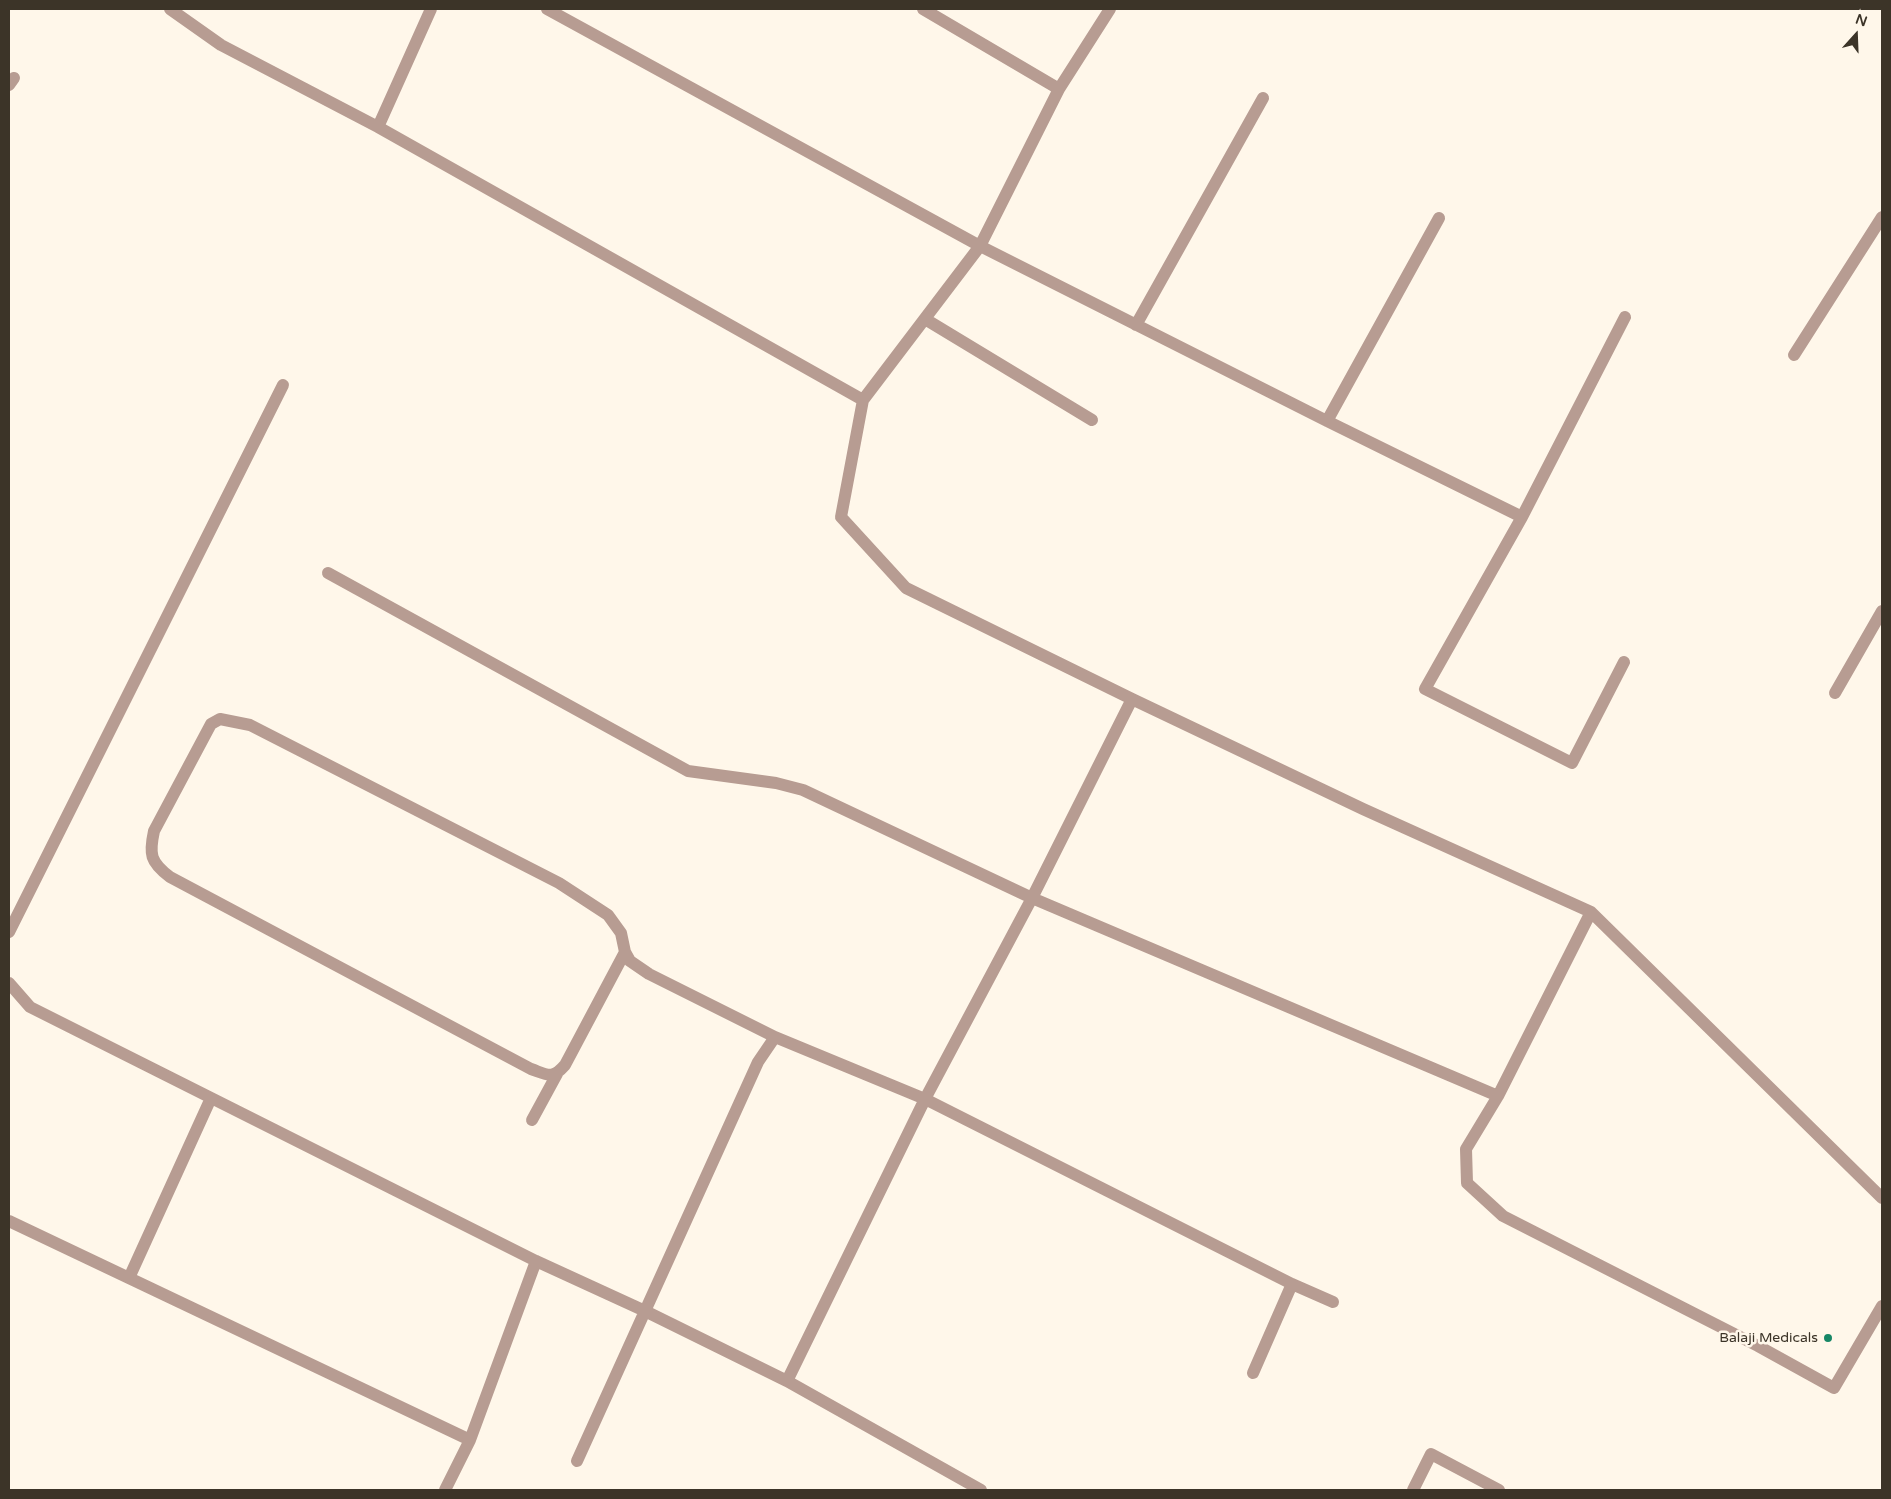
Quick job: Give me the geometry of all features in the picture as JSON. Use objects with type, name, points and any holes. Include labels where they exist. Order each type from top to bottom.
[{"type":"street","points":[[170,9],[221,45],[378,127],[862,400]]},
{"type":"street","points":[[378,127],[432,9]]},
{"type":"street","points":[[547,9],[980,246],[1522,517]]},
{"type":"street","points":[[923,9],[1059,88]]},
{"type":"street","points":[[1110,9],[1059,88],[980,246],[862,400],[841,517],[906,588],[1132,699],[1363,809],[1591,912],[1882,1198]]},
{"type":"street","points":[[1136,325],[1263,98]]},
{"type":"street","points":[[1794,354],[1882,217]]},
{"type":"street","points":[[1327,421],[1439,218]]},
{"type":"street","points":[[1624,662],[1572,763],[1425,689],[1522,517],[1625,317]]},
{"type":"street","points":[[924,318],[1092,420]]},
{"type":"street","points":[[9,932],[283,386]]},
{"type":"street","points":[[328,573],[688,771],[776,783],[802,790],[1032,898],[1498,1096]]},
{"type":"street","points":[[1835,693],[1882,611]]},
{"type":"street","points":[[787,1381],[925,1099],[1032,898],[1132,699]]},
{"type":"street","points":[[557,1074],[550,1076],[531,1069],[192,891],[162,871],[153,861],[150,849],[154,831],[210,724],[220,719],[250,725],[559,883],[608,914],[621,933],[625,952],[630,961],[649,974],[775,1038],[925,1099],[1292,1284],[1334,1302]]},
{"type":"street","points":[[1591,912],[1498,1096],[1466,1150],[1467,1183],[1503,1216],[1758,1346],[1834,1388],[1882,1306]]},
{"type":"street","points":[[532,1120],[557,1074],[565,1066],[625,952]]},
{"type":"street","points":[[9,982],[30,1007],[536,1260],[787,1381],[981,1490]]},
{"type":"street","points":[[577,1461],[758,1062],[775,1038]]},
{"type":"street","points":[[129,1278],[211,1098]]},
{"type":"street","points":[[9,1221],[470,1440]]},
{"type":"street","points":[[445,1490],[470,1440],[536,1260]]},
{"type":"street","points":[[1252,1373],[1292,1284]]},
{"type":"street","points":[[1413,1490],[1431,1454],[1498,1490]]},
{"type":"place","name":"Balaji Medicals","points":[[1828,1338]]}]
